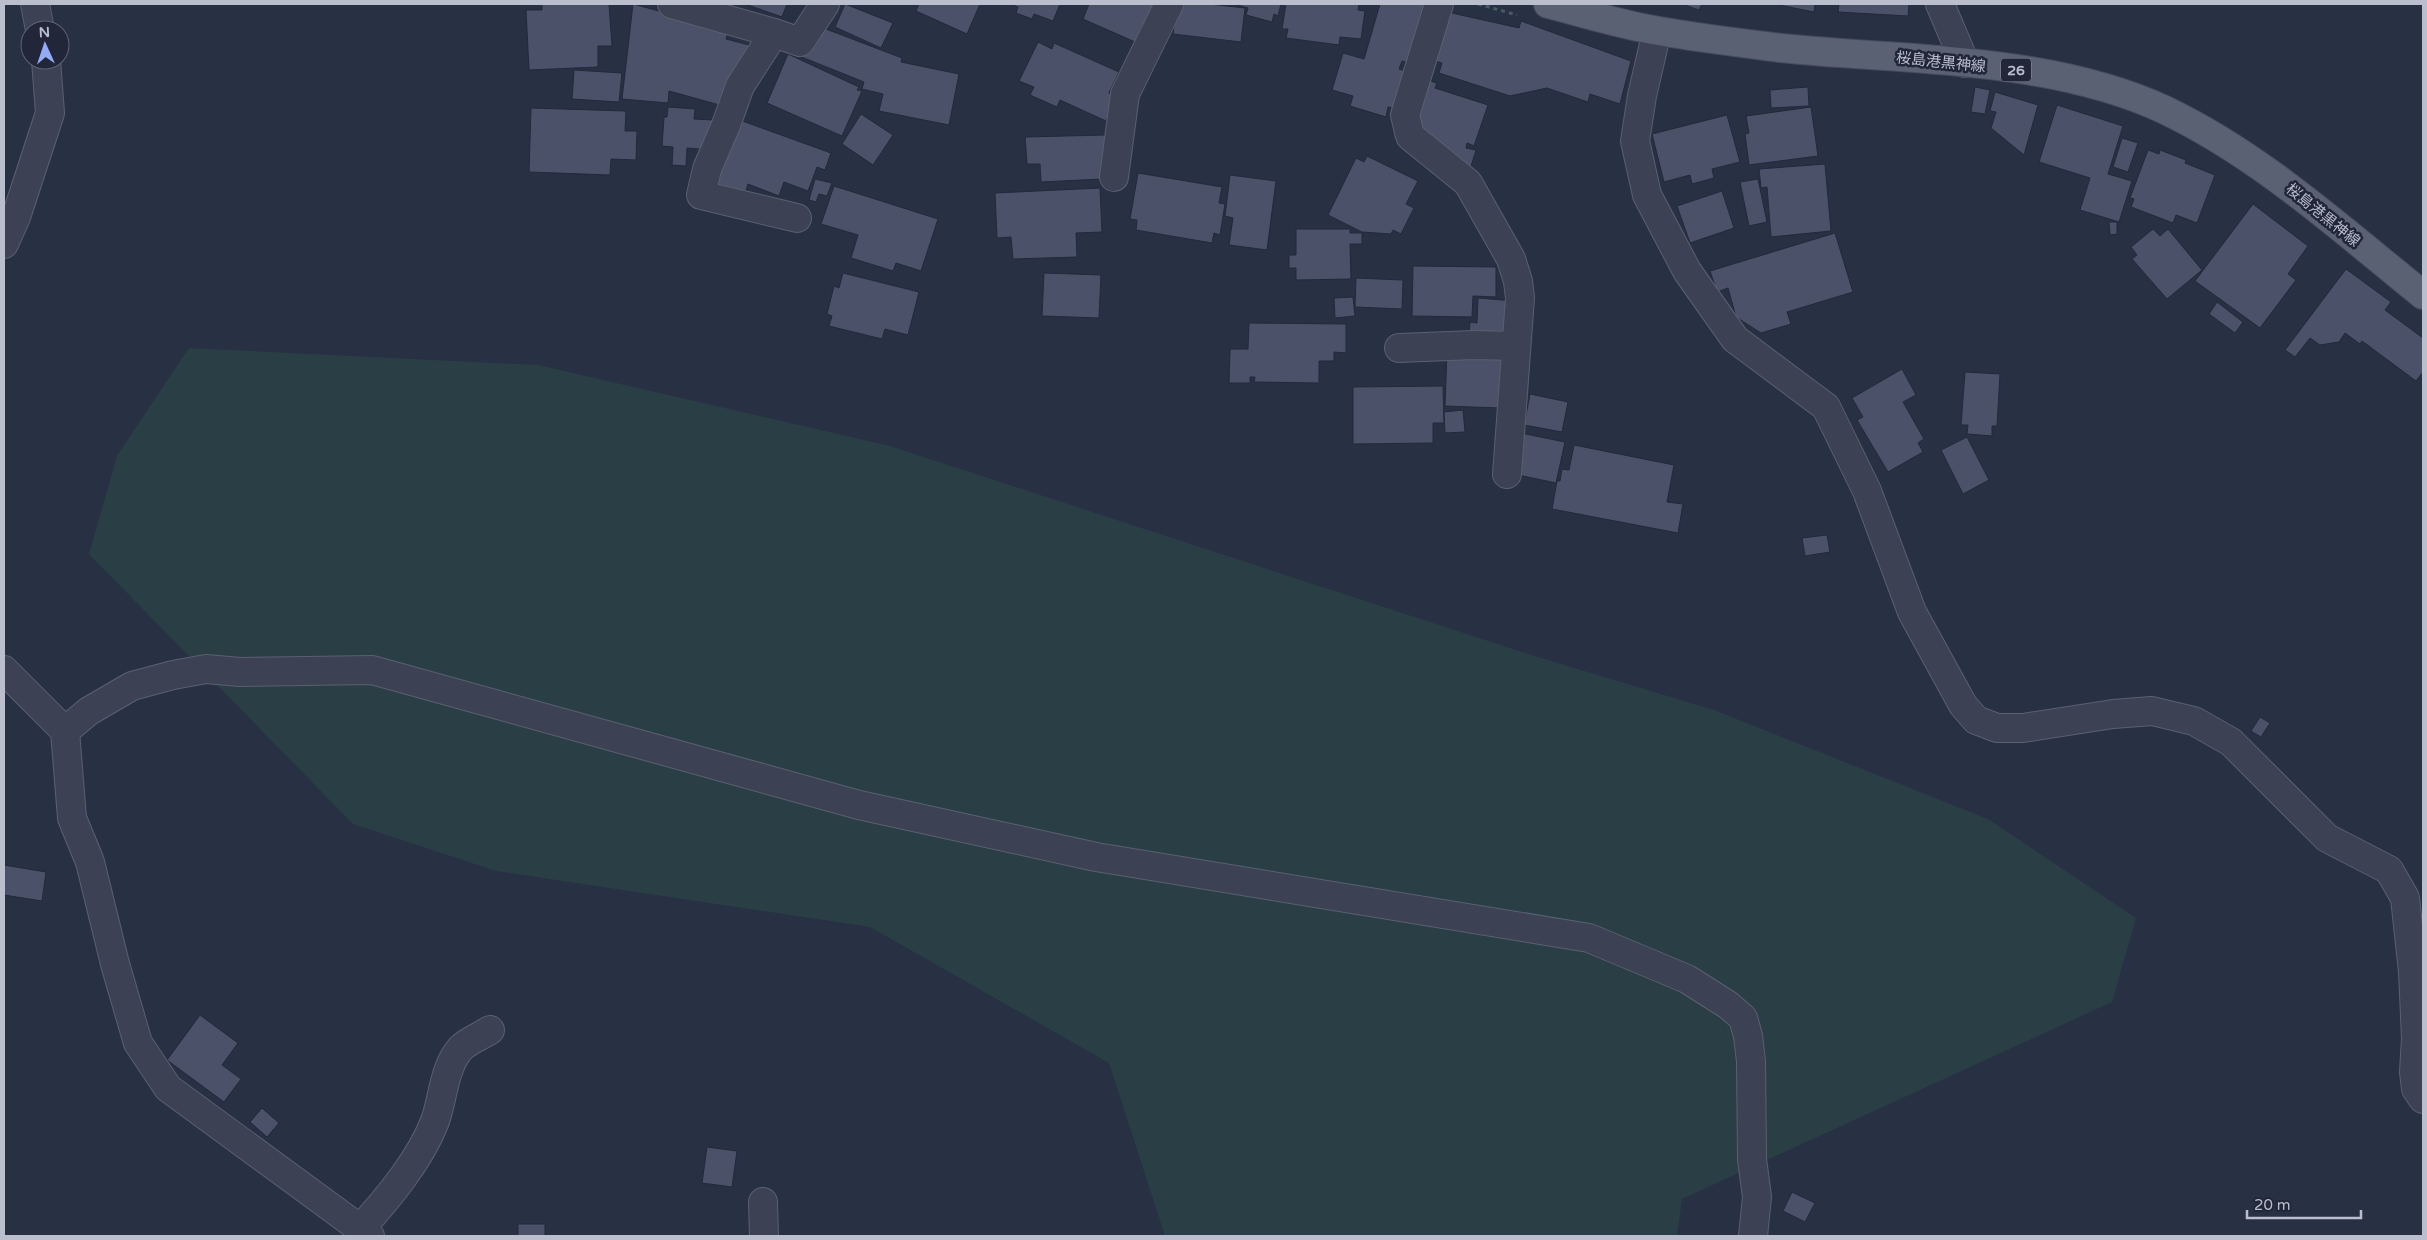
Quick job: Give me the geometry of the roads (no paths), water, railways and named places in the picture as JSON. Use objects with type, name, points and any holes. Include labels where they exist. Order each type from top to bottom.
[{"type":"main road","name":"桜島港黒神線","points":[[1548,4],[1657,31],[1781,48],[1964,63],[2036,73],[2101,87],[2164,110],[2262,166],[2423,295]]},
{"type":"street","points":[[34,4],[38,20]]},
{"type":"street","points":[[672,4],[774,32],[800,42],[825,4]]},
{"type":"street","points":[[1114,178],[1125,94],[1169,4]]},
{"type":"street","points":[[1439,4],[1406,115],[1410,136],[1468,183],[1511,259],[1518,281],[1520,298],[1506,474]]},
{"type":"street","points":[[1940,4],[1964,63]]},
{"type":"street","points":[[1657,31],[1642,96],[1635,141],[1647,195],[1687,271],[1735,339],[1826,407],[1866,491],[1912,612],[1963,705],[1976,720],[1997,728],[2023,728],[2113,714],[2152,711],[2194,722],[2231,742],[2327,838],[2389,870],[2405,898],[2413,972],[2416,1038],[2414,1072],[2416,1089],[2423,1099]]},
{"type":"street","points":[[774,32],[740,86],[726,126],[707,169],[701,195],[797,218]]},
{"type":"street","points":[[4,244],[16,217],[50,113],[47,70]]},
{"type":"street","points":[[1399,348],[1474,344],[1515,346]]},
{"type":"street","points":[[65,731],[89,710],[132,686],[206,669],[240,672],[372,670],[859,805],[1096,857],[1589,938],[1687,979],[1728,1005],[1743,1018],[1748,1036],[1751,1061],[1752,1159],[1760,1235]]},
{"type":"street","points":[[4,670],[65,731],[72,818],[90,862],[114,964],[138,1043],[168,1088],[366,1232],[392,1194],[435,1120],[440,1095],[460,1048],[490,1030]]},
{"type":"street","points":[[763,1202],[764,1236]]}]
